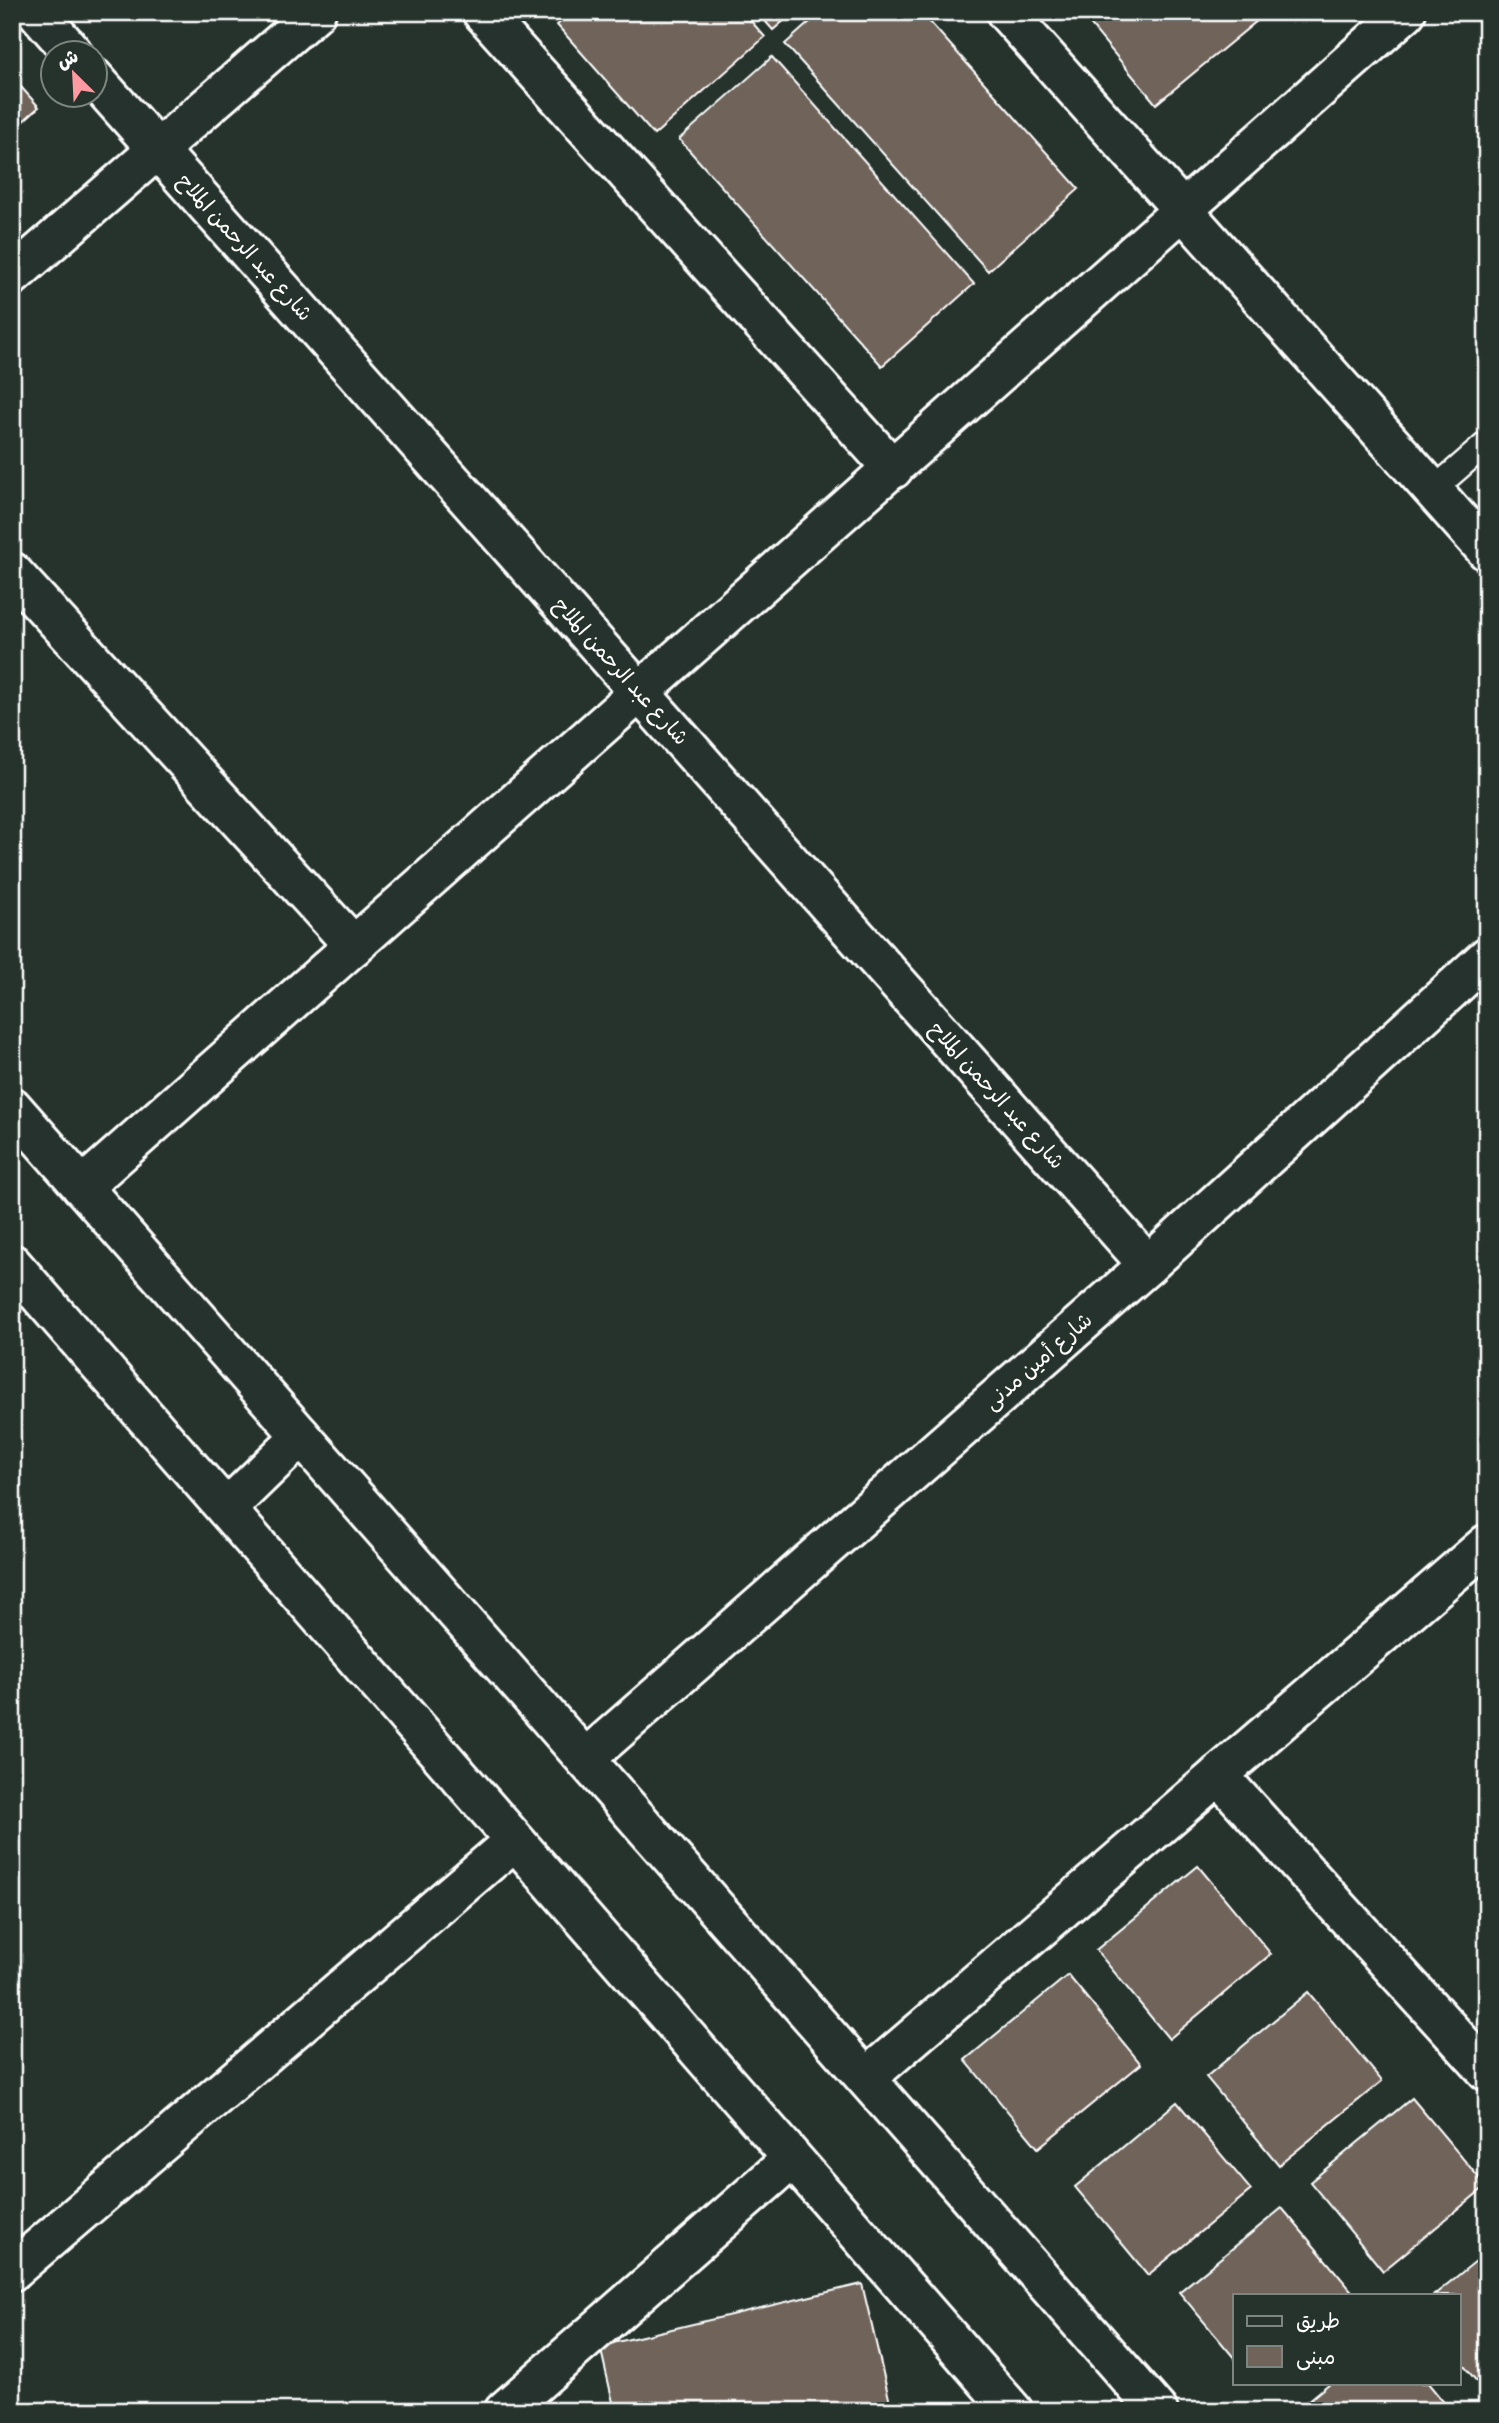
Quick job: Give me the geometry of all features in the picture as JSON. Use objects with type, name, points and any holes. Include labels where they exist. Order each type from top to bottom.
[{"type":"street","points":[[37,12],[60,38]]},
{"type":"street","points":[[12,276],[316,12]]},
{"type":"street","points":[[482,12],[893,469]]},
{"type":"street","points":[[1006,12],[1487,551]]},
{"type":"street","points":[[82,1187],[1406,12]]},
{"type":"street","name":"شارع عبد الرحمن الملاح","points":[[108,94],[1148,1265]]},
{"type":"street","points":[[12,572],[354,946]]},
{"type":"street","name":"شارع أمين مدنى","points":[[585,1759],[1148,1265],[1487,957]]},
{"type":"street","points":[[12,1107],[1158,2411]]},
{"type":"street","points":[[12,1264],[1013,2411]]},
{"type":"street","points":[[226,1509],[301,1436]]},
{"type":"street","points":[[866,2078],[1487,1544]]},
{"type":"street","points":[[1218,1774],[1487,2071]]},
{"type":"street","points":[[12,2271],[514,1841]]},
{"type":"street","points":[[504,2411],[792,2159]]},
{"type":"lane","points":[[1433,490],[1487,443]]},
{"type":"building","points":[[572,12],[743,12],[765,37],[654,135],[557,25]]},
{"type":"building","points":[[757,12],[794,12],[773,30]]},
{"type":"building","points":[[821,12],[921,12],[1079,189],[988,271],[785,44]]},
{"type":"building","points":[[1088,12],[1252,12],[1258,20],[1156,104],[1083,16]]},
{"type":"building","points":[[772,57],[974,284],[882,366],[679,139]]},
{"type":"building","points":[[12,77],[38,108],[12,131]]},
{"type":"building","points":[[1198,1866],[1271,1954],[1169,2039],[1096,1950]]},
{"type":"building","points":[[1068,1975],[1141,2064],[1038,2148],[965,2060]]},
{"type":"building","points":[[1308,1992],[1382,2081],[1279,2165],[1206,2077]]},
{"type":"building","points":[[1412,2098],[1486,2186],[1383,2271],[1310,2182]]},
{"type":"building","points":[[1177,2102],[1251,2190],[1148,2275],[1075,2187]]},
{"type":"building","points":[[1282,2208],[1354,2294],[1233,2294],[1233,2357],[1179,2292]]},
{"type":"building","points":[[1487,2252],[1487,2394],[1460,2361],[1460,2294],[1435,2294]]},
{"type":"building","points":[[862,2284],[892,2411],[615,2411],[600,2346]]},
{"type":"building","points":[[1329,2384],[1429,2384],[1451,2411],[1296,2411]]}]
